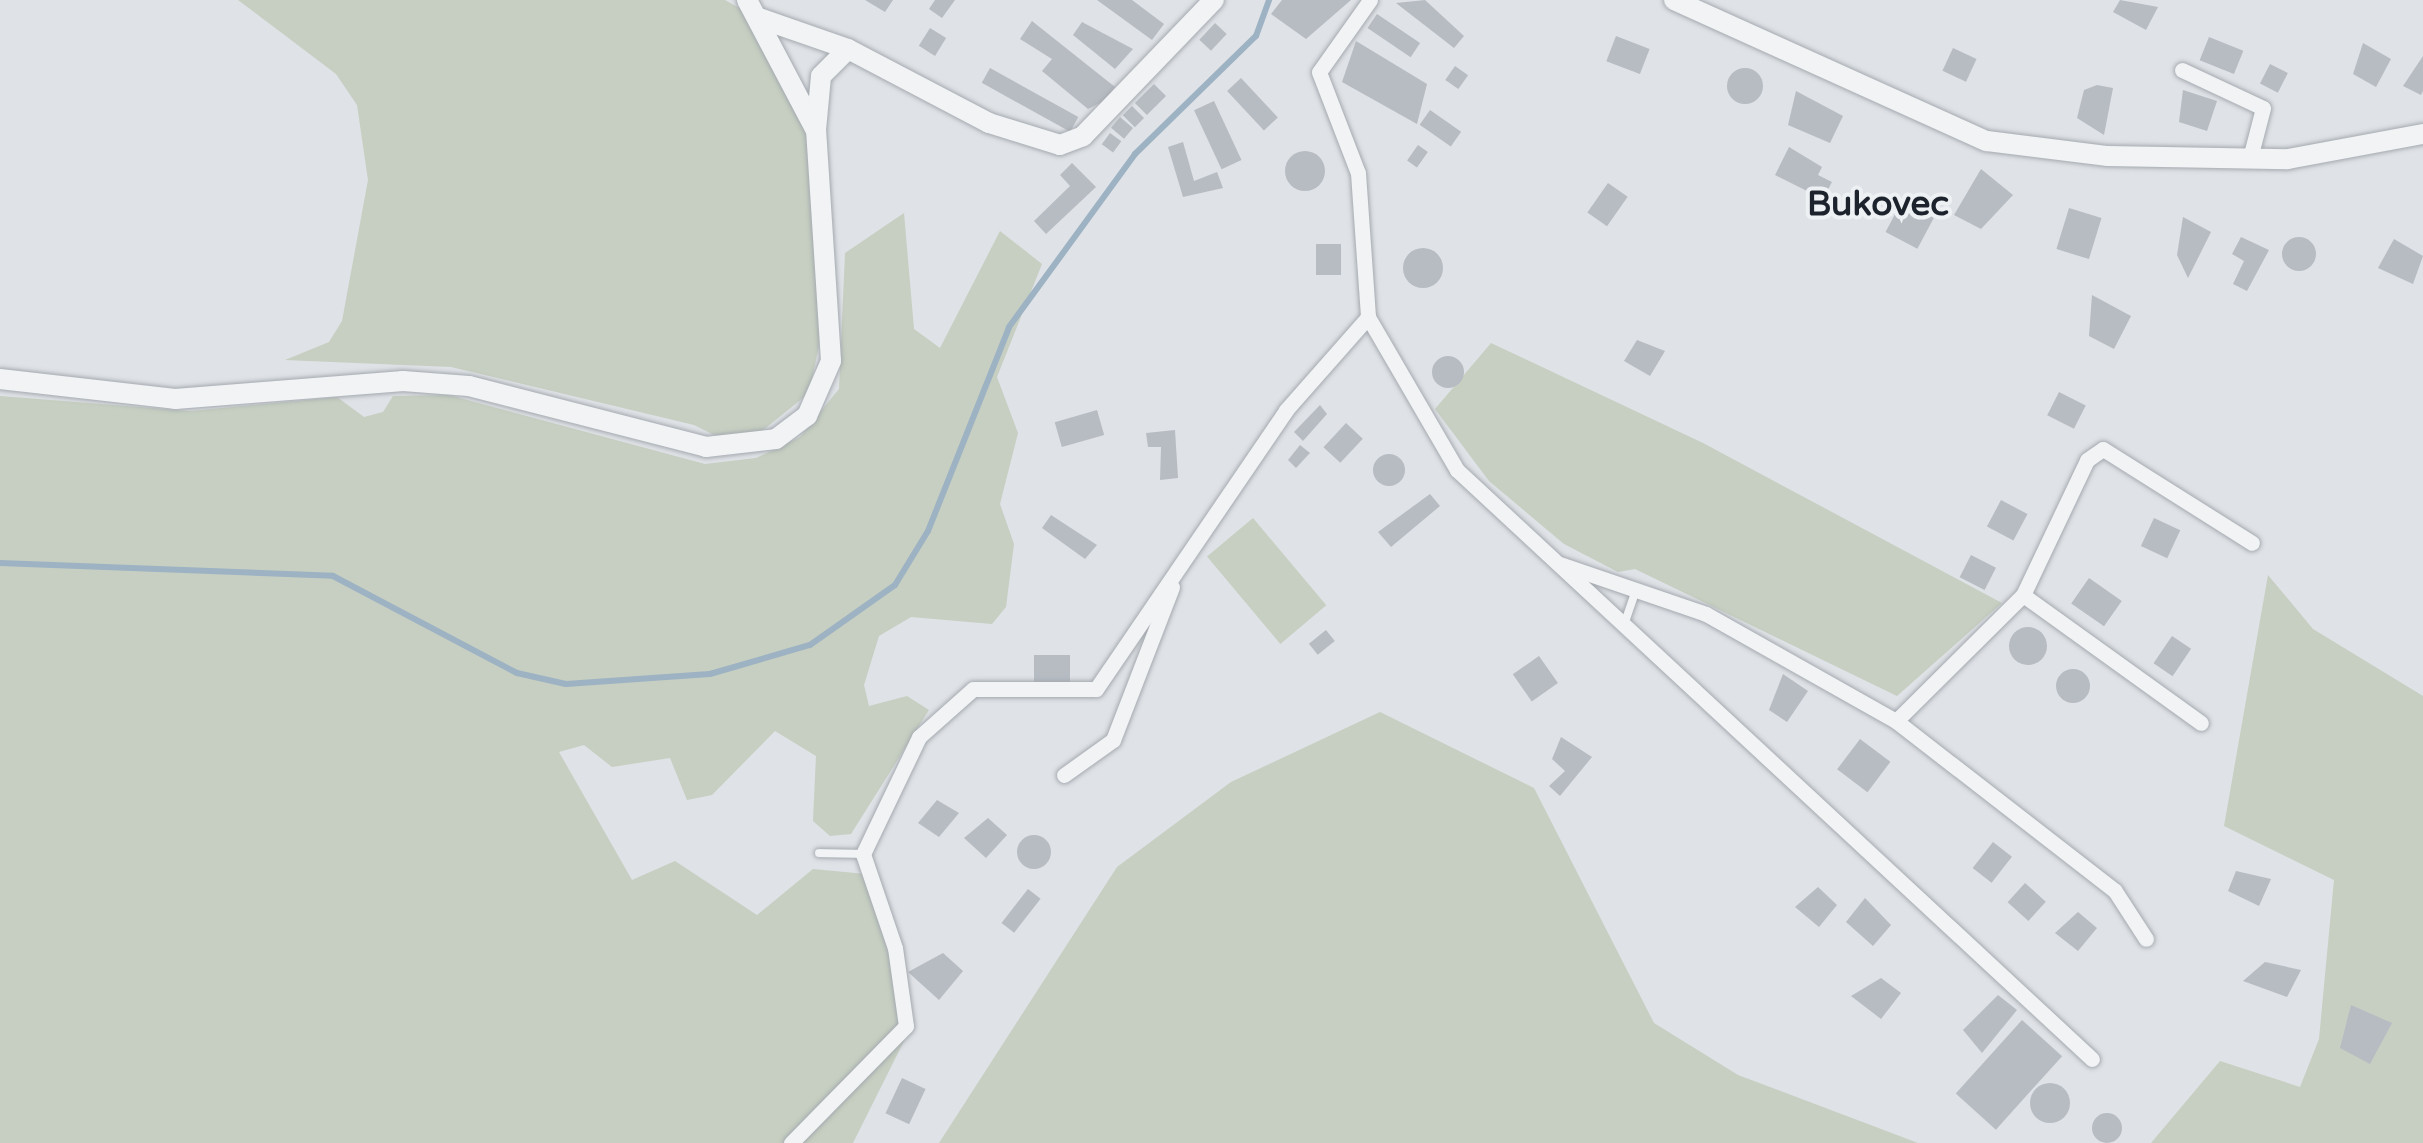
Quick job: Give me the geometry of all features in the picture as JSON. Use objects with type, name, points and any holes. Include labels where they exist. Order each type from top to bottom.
[{"type":"street","points":[[753,9],[848,49],[989,123],[1060,145],[1082,136],[1214,0]]},
{"type":"street","points":[[1370,0],[1320,72],[1358,174],[1368,318],[1457,470],[1622,631],[2092,1060]]},
{"type":"street","points":[[1674,0],[1987,141],[2250,158],[2423,134]]},
{"type":"street","points":[[753,9],[816,130]]},
{"type":"street","points":[[0,380],[175,399],[420,382],[706,447],[776,440],[807,416],[831,361],[816,130],[821,76],[848,49]]},
{"type":"street","points":[[2182,70],[2263,108],[2250,158]]},
{"type":"street","points":[[791,1143],[906,1026],[895,948],[863,854],[919,737],[972,689],[1096,689],[1286,410],[1368,318]]},
{"type":"street","points":[[1896,720],[2023,595],[2087,460],[2103,449],[2252,543]]},
{"type":"street","points":[[1556,563],[1706,614],[1896,720],[2114,891],[2146,939]]},
{"type":"street","points":[[1064,776],[1113,740],[1157,645],[1174,578]]},
{"type":"street","points":[[2023,595],[2201,723]]},
{"type":"lane","points":[[1622,631],[1636,590]]},
{"type":"lane","points":[[819,853],[863,854]]},
{"type":"green space","points":[[238,0],[725,0],[741,9],[806,130],[822,332],[809,393],[762,431],[726,441],[694,425],[451,367],[285,360],[329,342],[342,321],[368,180],[357,105],[336,74]]},
{"type":"green space","points":[[904,213],[914,329],[940,348],[1000,231],[1042,264],[997,377],[1018,433],[1000,504],[1014,544],[1006,607],[992,624],[911,617],[879,636],[864,685],[869,706],[907,696],[929,710],[851,834],[830,836],[813,821],[816,756],[775,731],[712,795],[687,800],[670,758],[612,767],[584,745],[559,752],[632,880],[675,861],[757,915],[813,869],[866,874],[901,998],[904,1041],[853,1143],[0,1143],[0,396],[190,411],[337,397],[364,417],[383,412],[393,396],[449,395],[705,464],[756,458],[800,437],[839,389],[845,253]]},
{"type":"green space","points":[[1491,343],[1703,443],[2002,603],[1897,696],[1635,569],[1618,572],[1564,544],[1489,481],[1435,409]]},
{"type":"green space","points":[[1253,518],[1326,605],[1280,644],[1207,557]]},
{"type":"green space","points":[[2268,575],[2313,629],[2423,696],[2423,1143],[2151,1143],[2220,1061],[2300,1087],[2319,1039],[2334,880],[2224,826]]},
{"type":"green space","points":[[1380,712],[1534,788],[1654,1023],[1738,1075],[1918,1143],[939,1143],[1117,867],[1231,782]]},
{"type":"building","points":[[865,0],[893,0],[885,12]]},
{"type":"building","points":[[935,0],[955,0],[942,18],[929,9]]},
{"type":"building","points":[[1097,0],[1132,0],[1164,24],[1152,40]]},
{"type":"building","points":[[1282,0],[1351,0],[1306,39],[1271,14]]},
{"type":"building","points":[[1425,0],[1464,36],[1454,48],[1396,3]]},
{"type":"building","points":[[2120,0],[2158,7],[2146,30],[2113,12]]},
{"type":"building","points":[[1377,14],[1420,43],[1411,57],[1367,28]]},
{"type":"building","points":[[1032,21],[1115,87],[1104,101],[1088,109],[1042,71],[1052,59],[1020,39]]},
{"type":"building","points":[[1082,22],[1133,49],[1115,69],[1073,35]]},
{"type":"building","points":[[1215,23],[1227,34],[1211,51],[1199,40]]},
{"type":"building","points":[[930,28],[946,38],[935,56],[919,46]]},
{"type":"building","points":[[1616,36],[1650,49],[1640,74],[1606,61]]},
{"type":"building","points":[[2209,37],[2243,51],[2234,74],[2200,60]]},
{"type":"building","points":[[1356,41],[1427,84],[1417,124],[1342,82]]},
{"type":"building","points":[[2363,43],[2391,59],[2376,87],[2353,74]]},
{"type":"building","points":[[1953,48],[1977,59],[1966,82],[1942,71]]},
{"type":"building","points":[[2423,56],[2423,91],[2421,95],[2403,86]]},
{"type":"building","points":[[2270,64],[2288,73],[2278,93],[2260,84]]},
{"type":"building","points":[[1455,66],[1468,75],[1458,89],[1445,80]]},
{"type":"building","points":[[990,68],[1078,117],[1070,132],[982,83]]},
{"type":"building","points":[[1745,68],[1758,73],[1763,86],[1758,99],[1745,104],[1732,99],[1727,86],[1732,73]]},
{"type":"building","points":[[1241,78],[1278,117],[1264,130],[1227,91]]},
{"type":"building","points":[[1154,84],[1166,96],[1147,115],[1135,103]]},
{"type":"building","points":[[2097,85],[2113,88],[2104,135],[2077,118],[2084,90]]},
{"type":"building","points":[[2183,90],[2217,101],[2207,131],[2179,122]]},
{"type":"building","points":[[1796,91],[1843,116],[1830,143],[1788,125]]},
{"type":"building","points":[[1214,101],[1241,160],[1222,169],[1194,110]]},
{"type":"building","points":[[1132,106],[1144,118],[1135,127],[1123,115]]},
{"type":"building","points":[[1430,110],[1461,132],[1451,147],[1420,125]]},
{"type":"building","points":[[1120,117],[1133,128],[1124,139],[1111,128]]},
{"type":"building","points":[[1110,133],[1121,141],[1113,153],[1102,144]]},
{"type":"building","points":[[1183,142],[1194,181],[1217,172],[1223,188],[1183,197],[1168,147]]},
{"type":"building","points":[[1418,145],[1428,152],[1417,167],[1407,161]]},
{"type":"building","points":[[1789,147],[1822,167],[1818,175],[1832,182],[1823,199],[1775,175]]},
{"type":"building","points":[[1305,151],[1319,157],[1325,171],[1319,185],[1305,191],[1291,185],[1285,171],[1291,157]]},
{"type":"building","points":[[1072,163],[1096,187],[1046,234],[1034,221],[1070,186],[1060,175]]},
{"type":"building","points":[[1981,169],[2013,195],[1981,229],[1954,215]]},
{"type":"building","points":[[1608,183],[1628,197],[1607,226],[1587,212]]},
{"type":"building","points":[[1902,201],[1934,218],[1917,249],[1886,232]]},
{"type":"building","points":[[2069,208],[2102,218],[2089,259],[2056,249]]},
{"type":"building","points":[[2183,217],[2211,232],[2188,278],[2177,255]]},
{"type":"building","points":[[2241,237],[2269,250],[2247,291],[2233,284],[2244,261],[2232,254]]},
{"type":"building","points":[[2299,237],[2311,242],[2316,254],[2311,266],[2299,271],[2287,266],[2282,254],[2287,242]]},
{"type":"building","points":[[2394,239],[2423,256],[2413,284],[2378,268]]},
{"type":"building","points":[[1316,244],[1341,244],[1341,275],[1316,275]]},
{"type":"building","points":[[1423,248],[1437,254],[1443,268],[1437,282],[1423,288],[1409,282],[1403,268],[1409,254]]},
{"type":"building","points":[[2092,295],[2131,316],[2114,349],[2089,336]]},
{"type":"building","points":[[1637,340],[1665,351],[1650,376],[1624,361]]},
{"type":"building","points":[[1448,356],[1460,360],[1464,372],[1460,384],[1448,388],[1436,384],[1432,372],[1436,360]]},
{"type":"building","points":[[2059,392],[2086,406],[2074,429],[2047,415]]},
{"type":"building","points":[[1320,405],[1327,414],[1303,441],[1294,432]]},
{"type":"building","points":[[1097,410],[1104,435],[1062,447],[1055,422]]},
{"type":"building","points":[[1346,423],[1363,439],[1340,463],[1323,447]]},
{"type":"building","points":[[1175,430],[1178,478],[1160,480],[1161,447],[1148,447],[1146,433]]},
{"type":"building","points":[[1300,445],[1310,453],[1296,468],[1288,460]]},
{"type":"building","points":[[1389,454],[1400,459],[1405,470],[1400,481],[1389,486],[1378,481],[1373,470],[1378,459]]},
{"type":"building","points":[[1430,494],[1440,506],[1391,547],[1378,532]]},
{"type":"building","points":[[2001,500],[2027,514],[2013,541],[1987,526]]},
{"type":"building","points":[[1051,515],[1097,545],[1085,559],[1042,528]]},
{"type":"building","points":[[2154,518],[2180,530],[2167,558],[2141,546]]},
{"type":"building","points":[[1971,555],[1996,568],[1985,590],[1960,577]]},
{"type":"building","points":[[2089,578],[2122,601],[2104,626],[2071,603]]},
{"type":"building","points":[[2028,627],[2041,633],[2047,646],[2041,659],[2028,665],[2015,659],[2009,646],[2015,633]]},
{"type":"building","points":[[1326,630],[1335,641],[1318,655],[1309,644]]},
{"type":"building","points":[[2172,636],[2191,649],[2173,676],[2154,663]]},
{"type":"building","points":[[1034,655],[1070,655],[1070,683],[1034,683]]},
{"type":"building","points":[[1539,656],[1558,683],[1532,701],[1513,674]]},
{"type":"building","points":[[2073,669],[2085,674],[2090,686],[2085,698],[2073,703],[2061,698],[2056,686],[2061,674]]},
{"type":"building","points":[[1783,674],[1808,691],[1787,722],[1769,710]]},
{"type":"building","points":[[1561,737],[1592,757],[1560,796],[1549,786],[1565,771],[1552,759]]},
{"type":"building","points":[[1860,739],[1890,762],[1867,792],[1837,769]]},
{"type":"building","points":[[937,800],[959,813],[939,837],[918,823]]},
{"type":"building","points":[[988,818],[1007,835],[986,858],[964,838]]},
{"type":"building","points":[[1034,835],[1046,840],[1051,852],[1046,864],[1034,869],[1022,864],[1017,852],[1022,840]]},
{"type":"building","points":[[1993,842],[2012,857],[1992,883],[1973,868]]},
{"type":"building","points":[[2236,871],[2271,879],[2259,906],[2228,891]]},
{"type":"building","points":[[2025,883],[2046,902],[2028,921],[2008,902]]},
{"type":"building","points":[[1818,887],[1837,905],[1819,927],[1795,907]]},
{"type":"building","points":[[1028,889],[1041,899],[1014,933],[1002,923]]},
{"type":"building","points":[[1865,898],[1891,925],[1873,946],[1846,922]]},
{"type":"building","points":[[2078,912],[2097,928],[2078,951],[2055,933]]},
{"type":"building","points":[[943,953],[963,971],[939,1000],[908,972]]},
{"type":"building","points":[[2265,962],[2301,970],[2287,997],[2243,981]]},
{"type":"building","points":[[1881,978],[1901,993],[1881,1019],[1851,996]]},
{"type":"building","points":[[1998,995],[2017,1010],[1982,1053],[1963,1030]]},
{"type":"building","points":[[2351,1005],[2392,1023],[2370,1064],[2340,1048]]},
{"type":"building","points":[[2022,1020],[2062,1056],[1996,1130],[1956,1094]]},
{"type":"building","points":[[902,1078],[926,1089],[909,1124],[886,1113]]},
{"type":"building","points":[[2050,1083],[2064,1089],[2070,1103],[2064,1117],[2050,1123],[2036,1117],[2030,1103],[2036,1089]]},
{"type":"building","points":[[2107,1113],[2118,1117],[2122,1128],[2118,1139],[2107,1143],[2096,1139],[2092,1128],[2096,1117]]},
{"type":"waterway","points":[[0,563],[333,576],[517,673],[566,684],[710,674],[810,645],[895,585],[928,531],[1009,327],[1135,154],[1256,36],[1269,0]]},
{"type":"district","name":"Bukovec","points":[[1878,204]]}]
